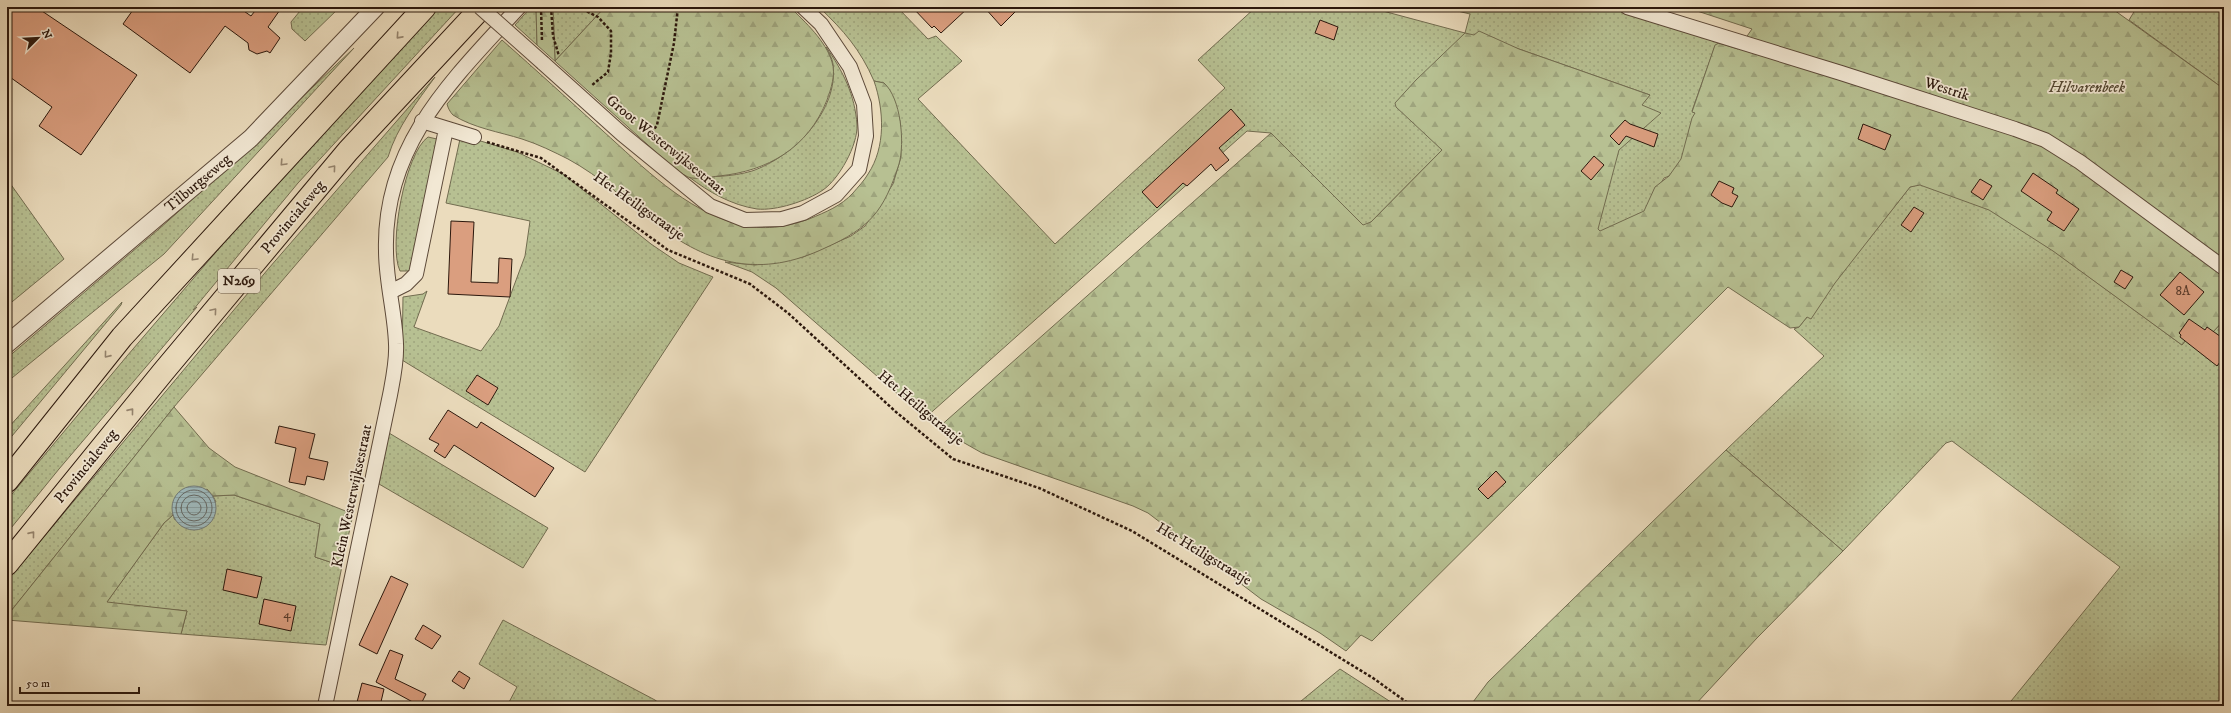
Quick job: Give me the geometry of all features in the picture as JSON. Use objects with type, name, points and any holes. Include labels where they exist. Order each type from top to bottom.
[{"type":"highway","points":[[7,481],[122,337],[425,7]]},
{"type":"highway","name":"Provincialeweg","points":[[7,564],[163,372],[342,157],[481,7]]},
{"type":"street","name":"Tilburgseweg","points":[[7,344],[251,138],[376,7]]},
{"type":"street","name":"Groot Westerwijksestraat","points":[[481,7],[543,64],[641,149],[710,206],[745,220],[782,219],[803,214],[836,195],[859,169],[866,136],[864,104],[850,67],[821,24],[803,7]]},
{"type":"street","name":"Klein Westerwijksestraat","points":[[325,706],[390,395],[397,346],[386,252],[388,212],[393,183],[401,162],[422,121],[445,88],[519,7]]},
{"type":"street","name":"Westrik","points":[[1627,7],[1848,75],[2045,140],[2080,162],[2224,268]]},
{"type":"street","points":[[422,121],[474,138]]},
{"type":"street","points":[[390,292],[406,284],[416,274],[446,129]]},
{"type":"path","points":[[541,7],[543,64]]},
{"type":"path","points":[[551,7],[553,36],[558,55],[563,60]]},
{"type":"path","points":[[578,7],[598,17],[611,31],[611,54],[608,72],[591,86]]},
{"type":"path","points":[[641,149],[657,125],[674,43],[678,7]]},
{"type":"path","points":[[585,81],[596,90]]},
{"type":"path","name":"Het Heiligstraatje","points":[[474,138],[541,158],[668,250],[750,284],[788,313],[896,412],[953,459],[1039,488],[1132,531],[1373,678],[1412,706]]},
{"type":"green space","points":[[300,7],[340,7],[305,41],[292,29],[291,22],[300,11]]},
{"type":"green space","points":[[438,7],[460,7],[298,183],[193,310],[197,307],[59,469],[7,533],[7,500],[127,356],[288,168]]},
{"type":"green space","points":[[531,7],[536,7],[537,45],[515,25]]},
{"type":"green space","points":[[536,7],[553,7],[555,61],[605,7],[790,7],[820,39],[829,54],[833,67],[833,76],[827,100],[819,117],[809,131],[797,144],[770,162],[754,169],[737,173],[703,178],[688,177],[668,163],[537,45]]},
{"type":"green space","points":[[553,7],[605,7],[555,61]]},
{"type":"green space","points":[[819,7],[897,7],[928,39],[936,36],[962,61],[918,99],[1055,244],[1225,88],[1198,60],[1256,7],[1368,7],[1465,33],[1470,14],[1449,9],[1450,7],[1611,7],[1719,43],[1715,46],[1692,111],[1695,113],[1688,169],[1664,178],[1642,216],[1605,238],[1594,224],[1587,211],[1636,111],[1650,95],[1493,40],[1422,125],[1446,146],[1371,222],[1364,226],[1271,133],[1247,131],[925,418],[776,288],[752,272],[725,262],[755,265],[803,257],[851,236],[865,226],[893,184],[901,157],[900,121],[884,83],[874,81],[863,59],[851,41]]},
{"type":"green space","name":"Hilvarenbeek","points":[[1685,7],[2116,7],[2114,10],[2224,89],[2224,320],[2201,345],[2188,337],[2182,345],[2053,251],[1989,210],[1920,185],[1910,187],[1835,283],[1811,319],[1807,317],[1799,327],[1790,328],[1728,287],[1372,641],[1361,635],[1346,651],[1320,633],[1261,599],[1148,513],[1133,506],[982,453],[938,428],[1271,133],[1363,225],[1371,222],[1442,150],[1396,107],[1395,103],[1416,80],[1465,33],[1474,35],[1479,31],[1519,49],[1650,95],[1642,105],[1661,113],[1619,150],[1598,229],[1600,231],[1644,211],[1655,187],[1669,176],[1681,159],[1692,118],[1695,113],[1692,112],[1715,45],[1719,43],[1738,49],[1752,29]]},
{"type":"green space","points":[[2137,7],[2224,7],[2224,89],[2129,20]]},
{"type":"green space","points":[[502,40],[649,173],[700,209],[738,224],[765,228],[792,224],[809,219],[827,211],[843,202],[853,193],[865,179],[878,152],[882,128],[880,104],[874,81],[884,83],[890,90],[898,110],[902,145],[899,164],[881,206],[864,225],[840,241],[802,257],[779,263],[758,265],[737,263],[716,258],[675,238],[602,181],[568,159],[534,143],[469,123],[453,115],[447,104]]},
{"type":"green space","points":[[826,47],[843,74],[851,93],[857,125],[851,151],[841,170],[829,185],[809,198],[782,207],[757,209],[729,201],[704,188],[689,177],[729,176],[752,171],[783,155],[797,143],[810,130],[821,115],[829,99],[833,82],[833,64]]},
{"type":"green space","points":[[354,48],[164,254],[7,382],[7,358],[159,229],[236,160]]},
{"type":"green space","points":[[435,77],[402,125],[388,157],[174,407],[7,616],[7,581],[269,268]]},
{"type":"green space","points":[[464,136],[517,152],[563,174],[651,244],[679,263],[713,277],[585,472],[402,360],[403,297],[423,294],[427,291],[414,327],[481,351],[499,326],[525,256],[530,221],[446,203],[460,139]]},
{"type":"green space","points":[[428,137],[437,139],[414,271],[400,271],[397,259],[396,242],[401,201],[412,161],[420,146]]},
{"type":"green space","points":[[7,179],[64,259],[7,306]]},
{"type":"green space","points":[[1920,184],[2002,214],[2182,345],[2188,337],[2201,345],[2224,320],[2224,706],[2007,706],[2120,567],[1952,441],[1946,443],[1843,551],[1726,450],[1824,356],[1794,329],[1799,327],[1910,187]]},
{"type":"green space","points":[[122,302],[121,305],[7,442],[7,429]]},
{"type":"green space","points":[[174,407],[209,448],[235,467],[353,514],[342,566],[315,557],[320,524],[234,495],[213,496],[207,489],[172,513],[173,515],[164,523],[107,602],[187,611],[181,634],[7,620],[7,616]]},
{"type":"green space","points":[[389,433],[548,528],[523,568],[379,484]]},
{"type":"green space","points":[[1726,450],[1843,551],[1757,638],[1694,706],[1470,706],[1488,682]]},
{"type":"green space","points":[[234,495],[320,524],[315,557],[342,566],[326,645],[181,634],[187,611],[106,603],[164,523],[173,515],[175,520],[216,502],[213,496]]},
{"type":"green space","points":[[503,620],[655,700],[663,706],[507,706],[517,687],[479,664]]},
{"type":"green space","points":[[1340,669],[1397,706],[1295,706]]},
{"type":"water","points":[[190,486],[198,486],[203,487],[210,492],[215,499],[215,517],[210,524],[203,529],[190,530],[182,527],[175,520],[172,512],[172,504],[175,496],[182,489]]},
{"type":"building","points":[[7,7],[36,7],[137,75],[81,155],[39,126],[52,107],[7,75]]},
{"type":"building","points":[[135,7],[238,7],[251,16],[258,7],[282,7],[268,27],[280,38],[270,53],[267,51],[257,54],[249,50],[248,43],[225,26],[190,73],[123,24]]},
{"type":"building","points":[[912,7],[969,7],[941,33],[934,26],[932,28]]},
{"type":"building","points":[[984,7],[1020,7],[1001,26]]},
{"type":"building","points":[[1320,20],[1338,27],[1334,40],[1315,33]]},
{"type":"building","points":[[1231,109],[1245,125],[1219,148],[1229,160],[1216,171],[1211,164],[1187,186],[1183,183],[1157,208],[1142,192]]},
{"type":"building","points":[[1625,120],[1630,124],[1658,134],[1654,147],[1626,136],[1619,145],[1610,136]]},
{"type":"building","points":[[1863,124],[1891,135],[1885,150],[1858,139]]},
{"type":"building","points":[[1594,156],[1604,165],[1591,180],[1581,171]]},
{"type":"building","points":[[2033,173],[2058,190],[2056,193],[2079,209],[2064,231],[2047,220],[2052,212],[2021,191]]},
{"type":"building","points":[[1980,179],[1992,186],[1983,200],[1971,192]]},
{"type":"building","points":[[1719,181],[1734,188],[1732,193],[1738,196],[1732,207],[1722,203],[1711,195]]},
{"type":"building","points":[[1914,207],[1924,213],[1911,232],[1901,225]]},
{"type":"building","points":[[451,221],[474,222],[471,282],[498,283],[499,258],[512,259],[510,297],[448,294]]},
{"type":"building","points":[[2121,270],[2133,277],[2125,289],[2114,282]]},
{"type":"building","points":[[2180,272],[2204,292],[2184,315],[2160,295]]},
{"type":"building","points":[[2189,319],[2205,330],[2207,327],[2224,339],[2224,357],[2217,366],[2180,337],[2181,335],[2179,333]]},
{"type":"building","points":[[477,375],[498,388],[488,405],[466,391]]},
{"type":"building","points":[[448,410],[477,428],[481,422],[554,468],[535,497],[454,445],[445,458],[434,451],[439,444],[429,439]]},
{"type":"building","points":[[279,426],[315,434],[309,458],[328,462],[324,480],[307,476],[305,485],[289,482],[296,448],[275,443]]},
{"type":"building","points":[[1496,471],[1506,482],[1488,499],[1478,489]]},
{"type":"building","points":[[227,569],[262,577],[257,598],[223,590]]},
{"type":"building","points":[[391,576],[408,584],[377,654],[359,645]]},
{"type":"building","points":[[264,599],[296,606],[291,631],[259,624]]},
{"type":"building","points":[[423,625],[441,636],[432,649],[415,639]]},
{"type":"building","points":[[390,650],[403,655],[395,679],[426,694],[420,706],[376,682]]},
{"type":"building","points":[[459,671],[470,678],[464,689],[452,681]]},
{"type":"building","points":[[362,683],[384,689],[380,706],[356,706]]}]
